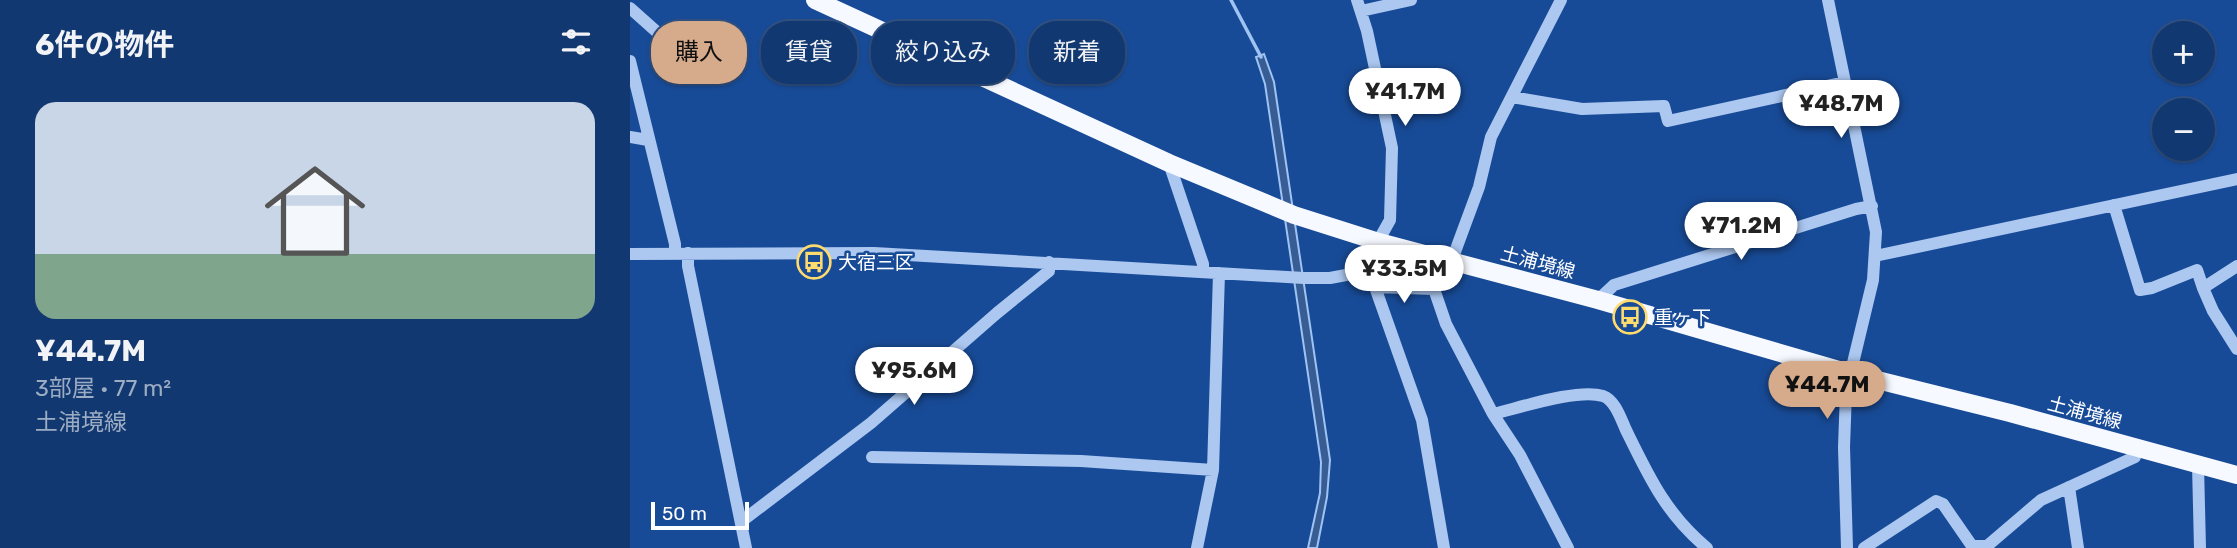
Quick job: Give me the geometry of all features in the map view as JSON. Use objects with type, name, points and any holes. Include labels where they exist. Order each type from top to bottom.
[{"type":"main road","name":"土浦境線","points":[[815,0],[1170,163],[1284,211],[1379,242],[1598,300],[1849,373],[2237,475]]},
{"type":"street","points":[[630,254],[874,253],[1219,273],[1330,278],[1346,275],[1357,270],[1379,242],[1390,220],[1392,148],[1359,5],[1411,0]]},
{"type":"street","points":[[1452,260],[1479,187],[1491,137],[1561,0]]},
{"type":"street","points":[[1828,0],[1876,232],[1873,280],[1849,373],[1844,422],[1847,548]]},
{"type":"street","points":[[630,8],[651,27]]},
{"type":"street","points":[[630,61],[675,244],[688,266],[747,548]]},
{"type":"street","points":[[1512,97],[1582,109],[1664,106],[1668,121],[1845,82]]},
{"type":"street","points":[[630,137],[648,140]]},
{"type":"street","points":[[1170,163],[1203,264],[1203,272]]},
{"type":"street","points":[[1875,256],[2237,179]]},
{"type":"street","points":[[2114,205],[2140,290],[2197,270],[2213,311],[2237,349]]},
{"type":"street","points":[[1598,300],[1614,285],[1872,206]]},
{"type":"street","points":[[741,519],[747,518],[871,423],[1049,271],[1049,262]]},
{"type":"street","points":[[2203,288],[2237,266]]},
{"type":"street","points":[[1357,270],[1376,287],[1422,420],[1444,548]]},
{"type":"street","points":[[1197,548],[1213,470],[1219,273]]},
{"type":"street","points":[[1376,287],[1434,289],[1446,324],[1493,414],[1520,455],[1568,548]]},
{"type":"street","points":[[1493,414],[1570,396],[1607,397],[1676,521],[1707,548]]},
{"type":"street","points":[[1864,548],[1936,501],[1942,505],[1972,546],[1987,546],[2041,500],[2135,457],[2137,448]]},
{"type":"street","points":[[872,457],[1082,461],[1213,470]]},
{"type":"street","points":[[2198,465],[2200,548]]},
{"type":"street","points":[[2069,487],[2078,548]]},
{"type":"water","points":[[1264,54],[1274,82],[1330,460],[1327,497],[1317,548],[1308,548],[1320,493],[1321,462],[1265,84],[1256,57]]},
{"type":"waterway","points":[[1231,0],[1261,57]]},
{"type":"place","name":"大宿三区","points":[[814,262]]},
{"type":"place","name":"重ヶ下","points":[[1630,317]]}]
